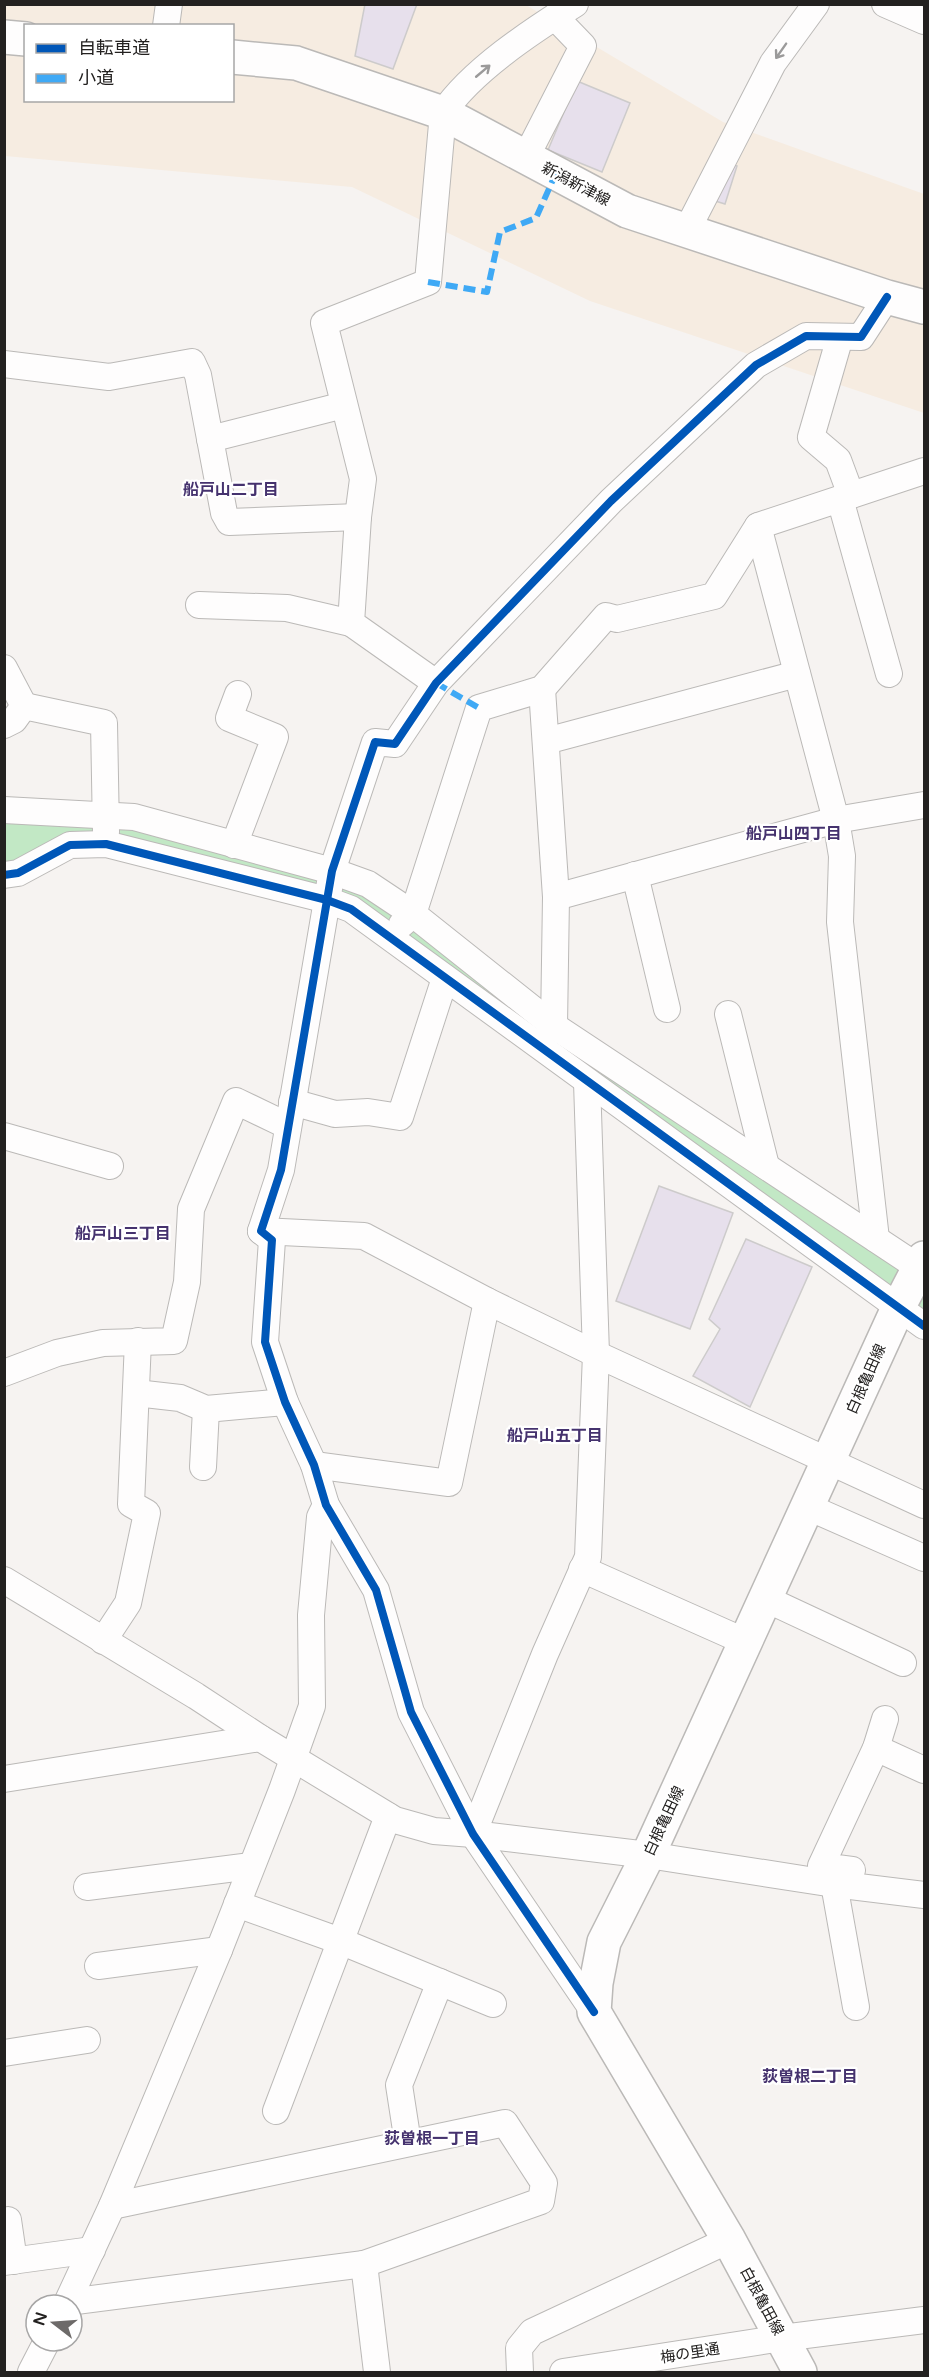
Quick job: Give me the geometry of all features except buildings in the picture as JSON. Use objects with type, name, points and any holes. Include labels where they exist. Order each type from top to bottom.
[{"type":"main road","points":[[4,37],[24,39]]},
{"type":"main road","name":"新潟新津線","points":[[234,57],[296,63],[443,113],[627,211],[886,297],[924,307]]},
{"type":"main road","name":"白根亀田線","points":[[800,2373],[729,2240],[594,2012],[596,1983],[604,1942],[648,1855],[898,1308],[923,1265]]},
{"type":"street","points":[[166,24],[169,4]]},
{"type":"street","points":[[686,232],[773,63],[816,4]]},
{"type":"street","points":[[885,4],[924,21]]},
{"type":"street","points":[[351,623],[358,517],[363,480],[324,323],[428,282],[443,113],[455,95],[530,32],[565,11],[583,46],[526,157]]},
{"type":"street","points":[[261,1231],[281,1170],[332,871],[375,742],[396,744],[436,683],[611,501],[756,365],[806,336],[861,337],[886,297]]},
{"type":"street","points":[[840,337],[811,437],[838,460],[889,674]]},
{"type":"street","points":[[4,364],[109,376],[192,362],[198,375],[224,513],[229,522],[358,517]]},
{"type":"street","points":[[210,439],[344,405]]},
{"type":"street","points":[[388,937],[413,914],[479,708],[542,689],[606,616],[617,619],[714,596],[758,526],[924,471]]},
{"type":"street","points":[[758,526],[836,820],[842,856],[840,922],[876,1239]]},
{"type":"street","points":[[199,604],[287,608],[351,623],[436,683]]},
{"type":"street","points":[[4,668],[24,706]]},
{"type":"street","points":[[546,741],[797,674]]},
{"type":"street","points":[[542,689],[556,897],[554,1026]]},
{"type":"street","points":[[234,845],[275,737],[229,718],[238,694]]},
{"type":"street","points":[[4,725],[14,720],[24,706]]},
{"type":"street","points":[[24,706],[104,723],[106,844]]},
{"type":"street","points":[[556,897],[836,820],[924,805]]},
{"type":"street","points":[[4,810],[134,817],[332,871],[368,884],[413,914],[554,1026],[876,1239],[923,1265]]},
{"type":"street","points":[[4,875],[18,873],[70,845],[106,844],[327,900],[351,909],[924,1326]]},
{"type":"street","points":[[635,875],[667,1009]]},
{"type":"street","points":[[4,1373],[57,1353],[103,1343],[174,1341],[187,1282],[191,1209],[236,1101],[290,1114],[368,1112],[400,1117],[445,978]]},
{"type":"street","points":[[728,1014],[766,1166]]},
{"type":"street","points":[[473,1834],[545,1654],[588,1557],[596,1354],[587,1082]]},
{"type":"street","points":[[4,1136],[110,1166]]},
{"type":"street","points":[[261,1231],[364,1236],[487,1301],[596,1354],[924,1504]]},
{"type":"street","points":[[261,1231],[272,1240],[266,1342],[285,1402],[314,1465],[326,1505],[376,1590],[411,1712],[473,1834],[594,2012]]},
{"type":"street","points":[[314,1465],[449,1483],[487,1301]]},
{"type":"street","points":[[103,1641],[128,1604],[147,1513],[131,1504],[138,1341]]},
{"type":"street","points":[[135,1394],[180,1398],[206,1409],[285,1402]]},
{"type":"street","points":[[203,1467],[206,1409]]},
{"type":"street","points":[[72,2293],[112,2206],[219,1950],[312,1706],[311,1615],[320,1517],[326,1505]]},
{"type":"street","points":[[808,1507],[924,1558]]},
{"type":"street","points":[[582,1569],[746,1642]]},
{"type":"street","points":[[4,1580],[395,1820],[434,1831],[648,1855],[834,1884],[924,1895]]},
{"type":"street","points":[[766,1599],[903,1663]]},
{"type":"street","points":[[885,1719],[876,1748],[821,1866],[924,1880]]},
{"type":"street","points":[[4,1779],[260,1738]]},
{"type":"street","points":[[876,1748],[924,1770]]},
{"type":"street","points":[[276,2110],[388,1816]]},
{"type":"street","points":[[87,1887],[251,1866]]},
{"type":"street","points":[[834,1884],[856,2007]]},
{"type":"street","points":[[237,1904],[340,1941],[493,2004]]},
{"type":"street","points":[[98,1966],[219,1950]]},
{"type":"street","points":[[408,2143],[399,2085],[440,1982]]},
{"type":"street","points":[[4,2054],[87,2040]]},
{"type":"street","points":[[84,2301],[364,2264],[541,2201],[544,2183],[505,2123],[112,2206]]},
{"type":"street","points":[[8,2220],[9,2261],[92,2250]]},
{"type":"street","points":[[520,2373],[519,2348],[532,2332],[729,2240]]},
{"type":"street","points":[[364,2264],[377,2373]]},
{"type":"street","name":"梅の里通","points":[[562,2373],[782,2338],[924,2320]]},
{"type":"street","points":[[31,2373],[41,2353]]},
{"type":"shaded area","points":[[4,5],[526,5],[723,122],[924,194],[924,413],[590,301],[352,187],[5,156]]},
{"type":"green space","points":[[4,819],[133,826],[321,876],[318,888],[107,835],[5,870]]},
{"type":"green space","points":[[330,884],[365,892],[924,1287],[924,1319],[336,894]]},
{"type":"marked path","points":[[428,282],[487,292],[500,232],[536,218],[556,173]]},
{"type":"marked path","points":[[436,683],[479,708]]},
{"type":"cycle path","points":[[594,2012],[473,1834],[411,1712],[376,1590],[326,1505],[314,1465],[285,1402],[265,1342],[272,1240],[261,1231],[281,1170],[332,871],[375,742],[395,744],[436,683],[611,501],[756,365],[806,336],[861,337],[887,297]]},
{"type":"cycle path","points":[[4,875],[18,873],[70,845],[106,844],[327,900],[351,909],[924,1326]]},
{"type":"district","name":"船戸山二丁目","points":[[231,490]]},
{"type":"district","name":"船戸山四丁目","points":[[794,834]]},
{"type":"district","name":"船戸山三丁目","points":[[123,1234]]},
{"type":"district","name":"船戸山五丁目","points":[[555,1436]]},
{"type":"district","name":"荻曽根二丁目","points":[[810,2077]]},
{"type":"district","name":"荻曽根一丁目","points":[[432,2139]]}]
